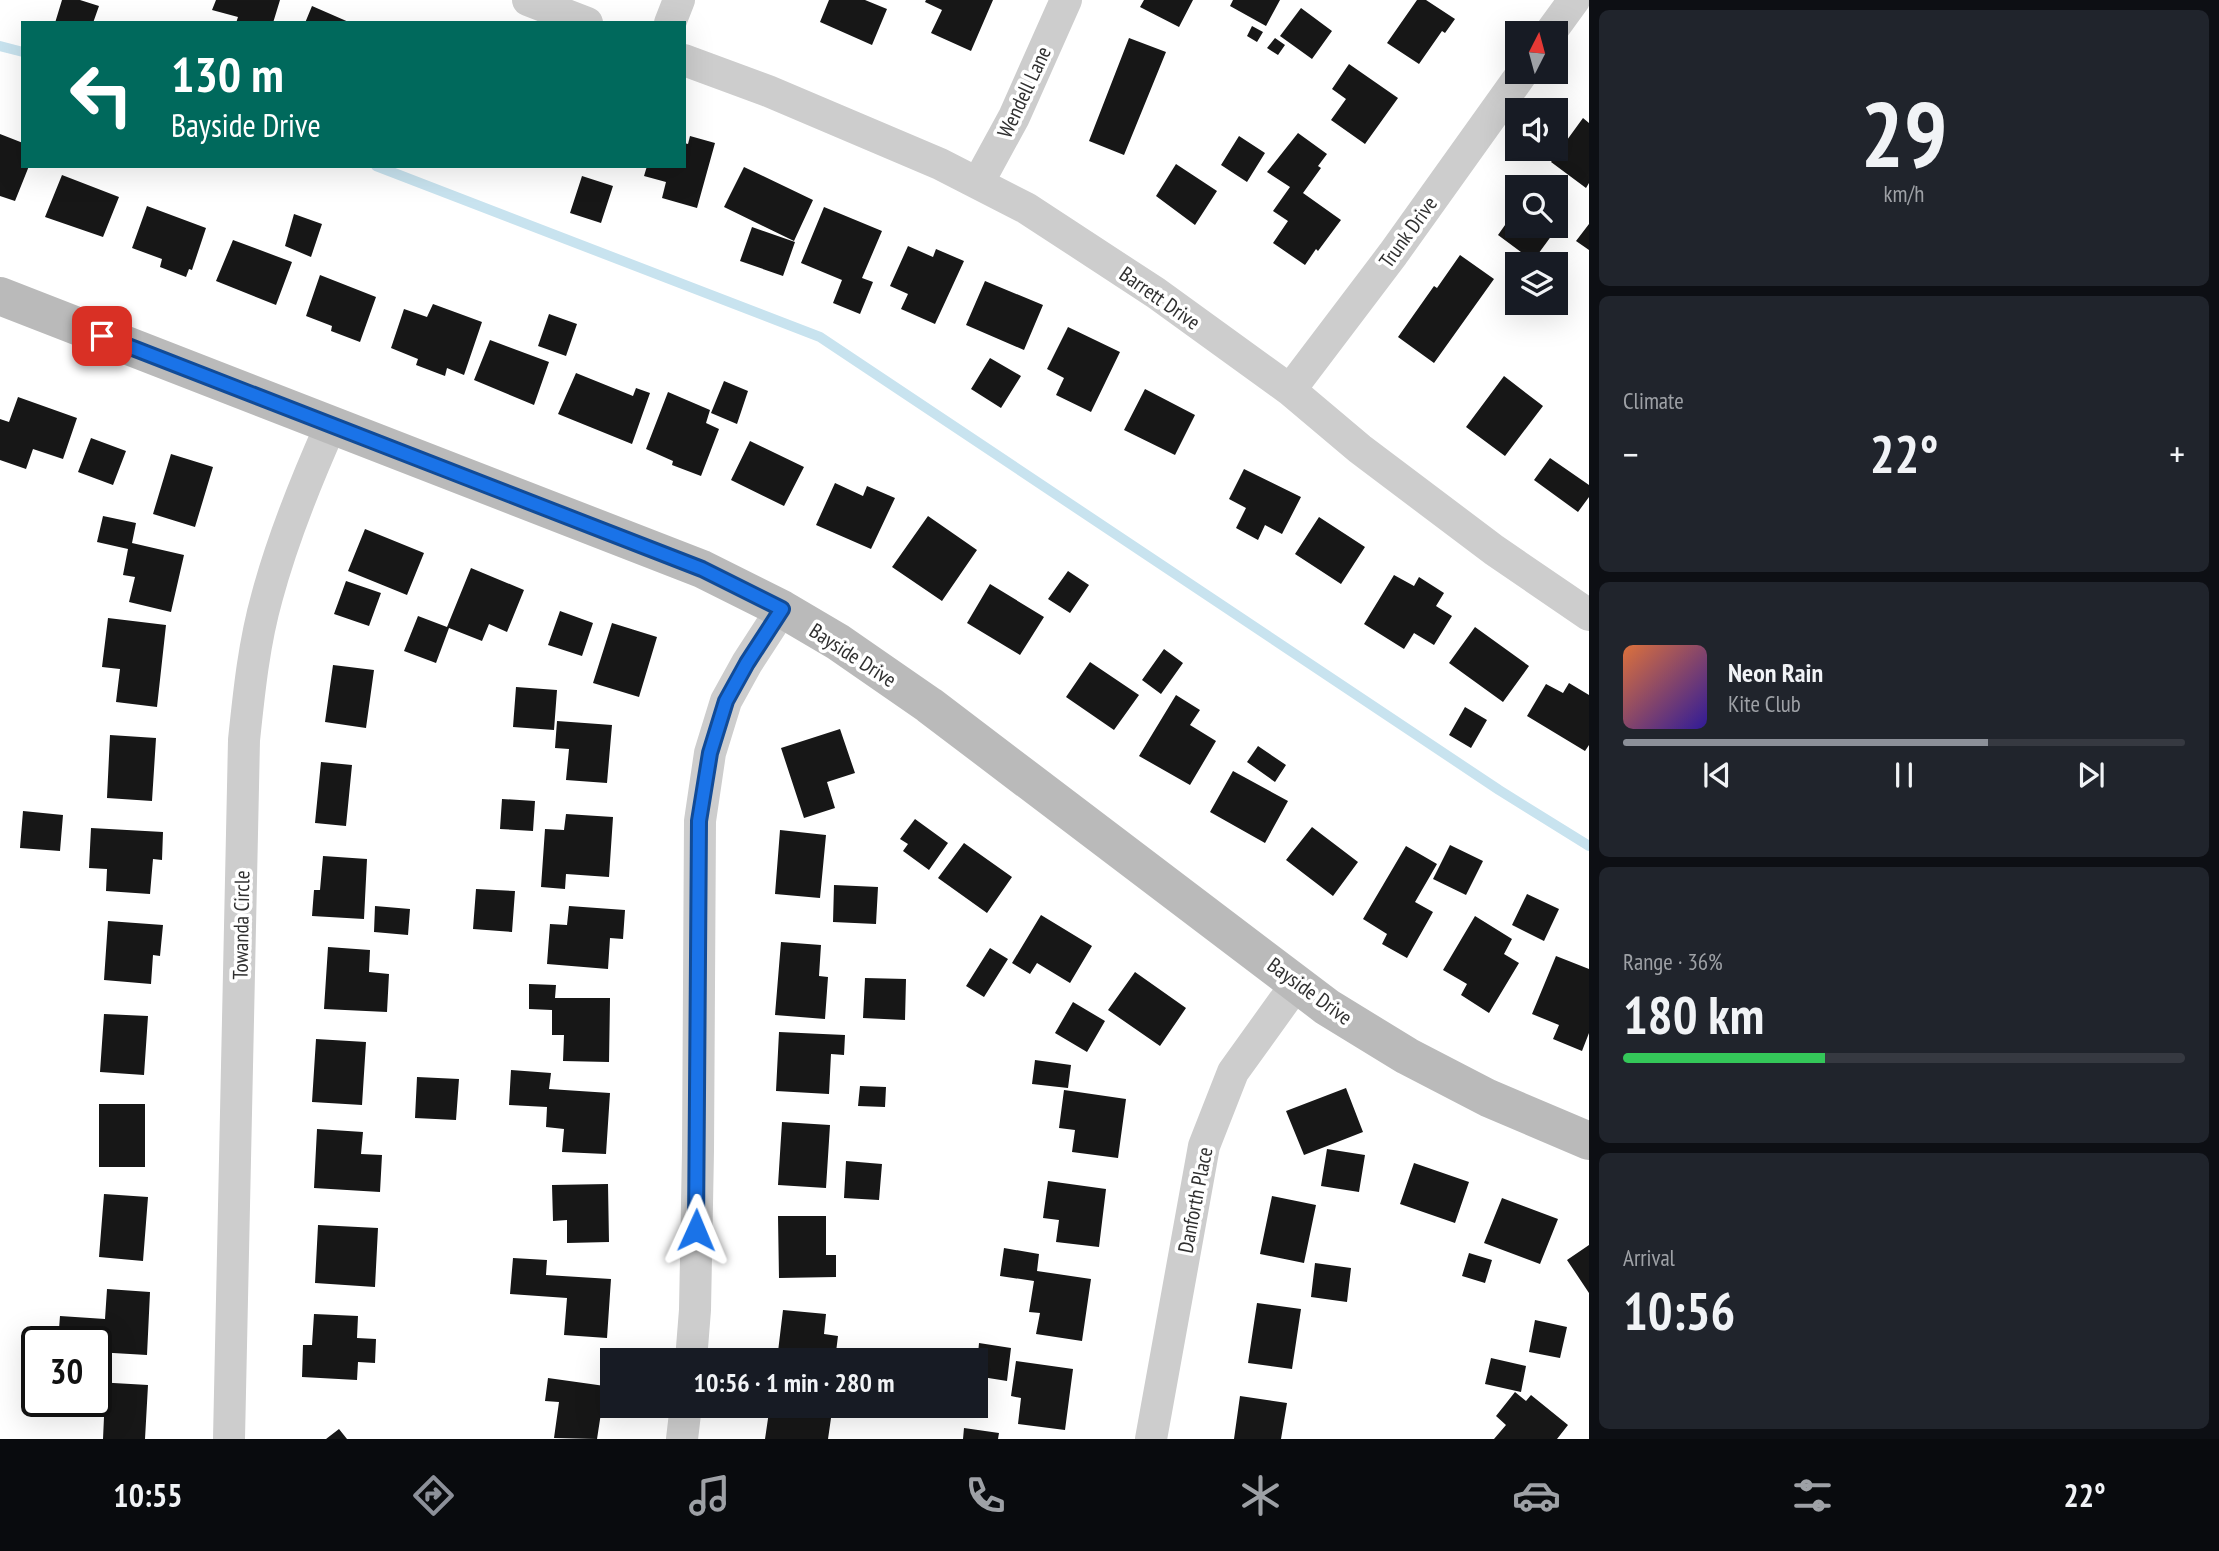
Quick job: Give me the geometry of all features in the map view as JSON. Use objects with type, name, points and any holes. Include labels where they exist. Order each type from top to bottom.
[{"type":"street","points":[[528,0],[582,21]]},
{"type":"street","points":[[671,21],[680,0]]},
{"type":"street","name":"Wendell Lane","points":[[978,183],[1014,117],[1066,0]]},
{"type":"street","points":[[1559,21],[1574,0]]},
{"type":"street","name":"Barrett Drive","points":[[686,61],[768,91],[940,164],[1026,208],[1156,293],[1290,390],[1360,449],[1484,543],[1589,615]]},
{"type":"street","name":"Trunk Drive","points":[[1290,390],[1393,254],[1514,84]]},
{"type":"street","name":"Bayside Drive","points":[[0,296],[702,569],[782,609],[838,642],[929,705],[1327,1007],[1408,1056],[1488,1098],[1589,1141]]},
{"type":"street","name":"Towanda Circle","points":[[229,1439],[244,740],[250,687],[266,598],[298,500],[331,425]]},
{"type":"street","points":[[692,1348],[698,1151],[699,821],[710,753],[726,701],[782,609]]},
{"type":"street","name":"Danforth Place","points":[[1151,1439],[1204,1146],[1233,1072],[1297,983]]},
{"type":"street","points":[[682,1439],[684,1418]]},
{"type":"building","points":[[62,0],[80,0],[99,6],[94,21],[56,21]]},
{"type":"building","points":[[216,0],[280,0],[274,21],[237,21],[238,17],[212,10]]},
{"type":"building","points":[[829,0],[865,0],[887,9],[872,45],[820,22]]},
{"type":"building","points":[[993,0],[971,51],[931,33],[942,10],[925,2]]},
{"type":"building","points":[[1144,0],[1193,0],[1179,27],[1140,7]]},
{"type":"building","points":[[1233,0],[1280,0],[1266,26],[1230,6]]},
{"type":"building","points":[[1417,0],[1426,0],[1455,19],[1445,33],[1442,31],[1419,64],[1387,43]]},
{"type":"building","points":[[312,6],[346,21],[306,21]]},
{"type":"building","points":[[1301,8],[1332,31],[1312,59],[1280,36]]},
{"type":"building","points":[[1252,26],[1263,32],[1257,42],[1247,36]]},
{"type":"building","points":[[1129,38],[1166,52],[1124,155],[1089,141]]},
{"type":"building","points":[[1275,38],[1285,45],[1278,55],[1267,48]]},
{"type":"building","points":[[1349,64],[1398,98],[1365,144],[1331,120],[1346,99],[1332,89]]},
{"type":"building","points":[[1583,118],[1589,123],[1589,183],[1586,188],[1551,162],[1568,161],[1568,139]]},
{"type":"building","points":[[1298,133],[1327,154],[1318,166],[1321,168],[1303,193],[1341,220],[1305,265],[1273,243],[1288,221],[1273,211],[1290,187],[1267,172]]},
{"type":"building","points":[[0,134],[21,142],[21,168],[28,168],[15,201],[0,196]]},
{"type":"building","points":[[690,136],[715,143],[697,208],[662,198],[666,182],[644,176],[646,168],[686,168]]},
{"type":"building","points":[[1239,136],[1265,153],[1247,182],[1221,165]]},
{"type":"building","points":[[1176,164],[1217,191],[1195,225],[1156,196]]},
{"type":"building","points":[[744,167],[813,200],[794,241],[724,207]]},
{"type":"building","points":[[62,175],[119,197],[103,237],[45,217]]},
{"type":"building","points":[[582,176],[613,186],[601,223],[570,213]]},
{"type":"building","points":[[147,206],[206,228],[192,270],[189,269],[186,277],[160,267],[162,259],[132,248]]},
{"type":"building","points":[[824,207],[882,231],[862,278],[873,282],[860,314],[833,303],[842,280],[801,263]]},
{"type":"building","points":[[294,214],[322,224],[311,257],[285,246]]},
{"type":"building","points":[[1589,224],[1589,250],[1576,241]]},
{"type":"building","points":[[1505,225],[1505,238],[1550,238],[1540,252],[1521,252],[1498,235]]},
{"type":"building","points":[[752,227],[795,242],[783,276],[740,261]]},
{"type":"building","points":[[233,240],[292,262],[276,305],[216,281]]},
{"type":"building","points":[[908,246],[933,257],[936,249],[964,261],[935,324],[901,309],[908,294],[890,286]]},
{"type":"building","points":[[1460,255],[1494,279],[1434,363],[1398,337]]},
{"type":"building","points":[[320,275],[376,297],[360,342],[331,331],[332,326],[306,316]]},
{"type":"building","points":[[985,281],[1043,305],[1024,350],[966,325]]},
{"type":"building","points":[[433,304],[482,322],[464,375],[447,368],[445,376],[416,365],[418,359],[391,348],[404,309],[427,317]]},
{"type":"building","points":[[549,314],[577,324],[566,356],[538,346]]},
{"type":"building","points":[[1068,327],[1120,352],[1091,412],[1056,395],[1064,378],[1047,369]]},
{"type":"building","points":[[490,340],[549,362],[534,405],[474,380]]},
{"type":"building","points":[[990,358],[1021,376],[1001,408],[971,389]]},
{"type":"building","points":[[576,373],[633,396],[636,388],[650,393],[632,444],[558,414]]},
{"type":"building","points":[[1504,376],[1543,406],[1505,456],[1466,427]]},
{"type":"building","points":[[724,381],[748,391],[737,424],[711,413]]},
{"type":"building","points":[[1145,389],[1195,415],[1175,455],[1124,430]]},
{"type":"building","points":[[668,392],[710,410],[706,423],[719,429],[701,476],[672,465],[673,461],[646,449]]},
{"type":"building","points":[[18,397],[77,418],[63,459],[33,449],[26,469],[0,460],[0,419],[9,422]]},
{"type":"building","points":[[91,438],[126,451],[113,485],[78,472]]},
{"type":"building","points":[[750,441],[804,467],[784,506],[731,480]]},
{"type":"building","points":[[171,454],[213,467],[195,527],[153,514]]},
{"type":"building","points":[[1550,458],[1589,485],[1589,497],[1578,512],[1534,480]]},
{"type":"building","points":[[1244,469],[1301,497],[1282,534],[1265,525],[1258,540],[1236,528],[1246,508],[1229,499]]},
{"type":"building","points":[[835,483],[863,496],[867,486],[895,498],[871,549],[816,525]]},
{"type":"building","points":[[103,516],[136,523],[132,543],[184,555],[171,612],[129,602],[135,577],[123,575],[128,549],[97,542]]},
{"type":"building","points":[[928,516],[977,550],[942,601],[892,567]]},
{"type":"building","points":[[1319,517],[1365,547],[1341,584],[1295,554]]},
{"type":"building","points":[[365,529],[424,553],[407,595],[348,571]]},
{"type":"building","points":[[471,568],[524,590],[507,632],[489,624],[482,641],[449,628],[436,663],[404,651],[418,616],[447,627]]},
{"type":"building","points":[[1068,571],[1089,585],[1070,613],[1048,599]]},
{"type":"building","points":[[1394,575],[1414,586],[1419,577],[1444,593],[1436,606],[1452,616],[1434,645],[1414,633],[1404,649],[1364,624]]},
{"type":"building","points":[[346,581],[381,593],[369,626],[334,614]]},
{"type":"building","points":[[990,584],[1044,617],[1020,655],[967,623]]},
{"type":"building","points":[[560,611],[593,623],[582,656],[548,645]]},
{"type":"building","points":[[108,618],[166,625],[157,707],[116,702],[120,669],[102,667]]},
{"type":"building","points":[[612,623],[657,637],[639,697],[593,683]]},
{"type":"building","points":[[1475,627],[1529,666],[1503,702],[1449,663]]},
{"type":"building","points":[[1164,649],[1183,663],[1161,694],[1142,680]]},
{"type":"building","points":[[1090,662],[1139,695],[1114,730],[1066,697]]},
{"type":"building","points":[[333,665],[374,670],[366,728],[325,722]]},
{"type":"building","points":[[1569,683],[1589,695],[1589,745],[1585,751],[1527,716],[1546,684],[1563,693]]},
{"type":"building","points":[[516,687],[557,690],[554,730],[513,727]]},
{"type":"building","points":[[1176,695],[1200,710],[1190,725],[1216,741],[1190,785],[1139,756]]},
{"type":"building","points":[[1465,707],[1487,720],[1471,748],[1449,735]]},
{"type":"building","points":[[557,721],[612,725],[607,783],[566,780],[569,749],[555,748]]},
{"type":"building","points":[[840,729],[855,773],[827,782],[835,808],[804,818],[781,748]]},
{"type":"building","points":[[110,735],[156,738],[152,801],[107,798]]},
{"type":"building","points":[[1258,746],[1286,765],[1275,782],[1247,762]]},
{"type":"building","points":[[321,762],[352,765],[346,826],[315,823]]},
{"type":"building","points":[[1233,771],[1288,801],[1265,843],[1210,812]]},
{"type":"building","points":[[502,799],[535,801],[533,831],[500,829]]},
{"type":"building","points":[[23,811],[63,815],[60,851],[20,848]]},
{"type":"building","points":[[566,814],[613,817],[609,877],[566,874],[565,889],[541,887],[545,829],[564,830]]},
{"type":"building","points":[[915,819],[948,843],[929,870],[903,851],[908,844],[900,839]]},
{"type":"building","points":[[1312,827],[1358,862],[1333,896],[1286,860]]},
{"type":"building","points":[[91,828],[163,832],[162,860],[153,859],[150,894],[106,891],[107,869],[89,868]]},
{"type":"building","points":[[780,830],[826,835],[820,898],[775,894]]},
{"type":"building","points":[[964,843],[1012,877],[987,913],[938,878]]},
{"type":"building","points":[[1450,845],[1483,861],[1466,895],[1433,879]]},
{"type":"building","points":[[1406,846],[1437,864],[1415,902],[1433,912],[1407,958],[1382,944],[1387,934],[1363,919]]},
{"type":"building","points":[[323,856],[367,859],[364,919],[312,916],[314,890],[320,890]]},
{"type":"building","points":[[834,885],[878,887],[876,924],[833,922]]},
{"type":"building","points":[[476,889],[515,891],[512,932],[473,929]]},
{"type":"building","points":[[1527,894],[1559,909],[1544,941],[1512,925]]},
{"type":"building","points":[[375,906],[410,909],[408,935],[374,932]]},
{"type":"building","points":[[569,906],[625,910],[623,939],[610,938],[608,969],[547,964],[550,924],[567,925]]},
{"type":"building","points":[[1041,915],[1092,946],[1070,983],[1037,963],[1030,974],[1012,963]]},
{"type":"building","points":[[1475,916],[1512,939],[1504,954],[1519,963],[1489,1013],[1461,995],[1467,984],[1443,970]]},
{"type":"building","points":[[108,921],[163,925],[160,956],[153,955],[151,984],[104,980]]},
{"type":"building","points":[[781,942],[821,945],[819,976],[828,977],[825,1019],[775,1015]]},
{"type":"building","points":[[328,947],[370,950],[369,972],[389,974],[387,1012],[324,1009]]},
{"type":"building","points":[[990,948],[1008,959],[984,997],[966,986]]},
{"type":"building","points":[[1556,956],[1589,969],[1589,1033],[1582,1051],[1553,1039],[1559,1025],[1532,1014]]},
{"type":"building","points":[[1135,972],[1186,1008],[1160,1046],[1108,1010]]},
{"type":"building","points":[[865,978],[906,979],[905,1020],[863,1018]]},
{"type":"building","points":[[529,984],[556,985],[555,998],[610,998],[609,1062],[563,1061],[564,1035],[552,1035],[552,1010],[529,1009]]},
{"type":"building","points":[[1073,1002],[1105,1021],[1087,1052],[1055,1033]]},
{"type":"building","points":[[104,1014],[148,1016],[144,1075],[100,1072]]},
{"type":"building","points":[[779,1032],[845,1035],[844,1055],[831,1054],[829,1094],[776,1091]]},
{"type":"building","points":[[316,1039],[366,1042],[362,1105],[312,1102]]},
{"type":"building","points":[[1035,1060],[1071,1065],[1068,1088],[1032,1084]]},
{"type":"building","points":[[511,1070],[551,1073],[549,1089],[610,1093],[606,1154],[562,1152],[564,1129],[546,1127],[547,1107],[509,1105]]},
{"type":"building","points":[[417,1077],[459,1079],[456,1120],[415,1118]]},
{"type":"building","points":[[860,1086],[886,1087],[885,1107],[858,1106]]},
{"type":"building","points":[[1346,1088],[1363,1132],[1304,1155],[1286,1111]]},
{"type":"building","points":[[1064,1090],[1126,1099],[1118,1158],[1072,1152],[1075,1130],[1059,1128]]},
{"type":"building","points":[[99,1104],[145,1104],[145,1167],[99,1167]]},
{"type":"building","points":[[782,1122],[830,1125],[826,1188],[778,1185]]},
{"type":"building","points":[[317,1129],[363,1132],[361,1154],[382,1155],[380,1192],[314,1188]]},
{"type":"building","points":[[1327,1149],[1365,1155],[1359,1192],[1321,1186]]},
{"type":"building","points":[[846,1161],[882,1164],[879,1200],[844,1198]]},
{"type":"building","points":[[1414,1163],[1469,1182],[1455,1223],[1400,1204]]},
{"type":"building","points":[[1048,1181],[1106,1189],[1099,1247],[1056,1242],[1059,1220],[1043,1218]]},
{"type":"building","points":[[608,1184],[609,1242],[567,1243],[567,1220],[553,1221],[552,1185]]},
{"type":"building","points":[[104,1194],[148,1197],[143,1261],[99,1257]]},
{"type":"building","points":[[1272,1196],[1316,1205],[1304,1263],[1260,1254]]},
{"type":"building","points":[[1502,1198],[1558,1219],[1540,1264],[1484,1243]]},
{"type":"building","points":[[778,1216],[826,1216],[826,1255],[836,1255],[836,1277],[779,1278]]},
{"type":"building","points":[[318,1225],[378,1228],[375,1287],[315,1283]]},
{"type":"building","points":[[1589,1245],[1589,1293],[1567,1260]]},
{"type":"building","points":[[1004,1248],[1039,1254],[1037,1271],[1091,1279],[1082,1341],[1036,1334],[1040,1313],[1029,1312],[1034,1281],[1000,1276]]},
{"type":"building","points":[[1469,1253],[1492,1260],[1485,1283],[1462,1276]]},
{"type":"building","points":[[513,1258],[547,1260],[546,1275],[611,1279],[607,1338],[564,1335],[567,1298],[510,1294]]},
{"type":"building","points":[[1315,1263],[1351,1268],[1347,1302],[1311,1297]]},
{"type":"building","points":[[107,1289],[150,1292],[147,1355],[112,1353],[112,1326],[59,1326],[60,1316],[105,1319]]},
{"type":"building","points":[[1257,1303],[1301,1309],[1292,1369],[1248,1363]]},
{"type":"building","points":[[783,1310],[826,1314],[824,1334],[838,1336],[836,1348],[778,1348]]},
{"type":"building","points":[[314,1314],[358,1316],[357,1338],[376,1339],[375,1363],[358,1362],[357,1380],[302,1377],[303,1345],[312,1345]]},
{"type":"building","points":[[1535,1320],[1567,1327],[1560,1358],[1529,1352]]},
{"type":"building","points":[[979,1343],[1011,1348],[1007,1381],[988,1378],[988,1348],[979,1348]]},
{"type":"building","points":[[1491,1358],[1526,1366],[1521,1392],[1485,1384]]},
{"type":"building","points":[[1016,1361],[1073,1369],[1065,1430],[1018,1424],[1021,1398],[1011,1396]]},
{"type":"building","points":[[548,1378],[600,1385],[597,1439],[554,1438],[559,1402],[545,1401]]},
{"type":"building","points":[[112,1383],[148,1385],[145,1439],[103,1439],[104,1417],[112,1417]]},
{"type":"building","points":[[1515,1392],[1526,1401],[1531,1395],[1568,1425],[1557,1439],[1494,1439],[1506,1425],[1496,1416]]},
{"type":"building","points":[[1240,1396],[1287,1403],[1281,1439],[1234,1439]]},
{"type":"building","points":[[768,1418],[831,1418],[828,1439],[765,1439]]},
{"type":"building","points":[[964,1428],[999,1433],[998,1439],[963,1439]]},
{"type":"building","points":[[339,1429],[347,1439],[326,1439]]},
{"type":"waterway","points":[[0,46],[21,51]]},
{"type":"waterway","points":[[381,168],[820,337],[1499,790],[1589,846]]},
{"type":"route","points":[[102,336],[702,569],[782,609],[726,701],[710,753],[699,821],[696,1230]]}]
